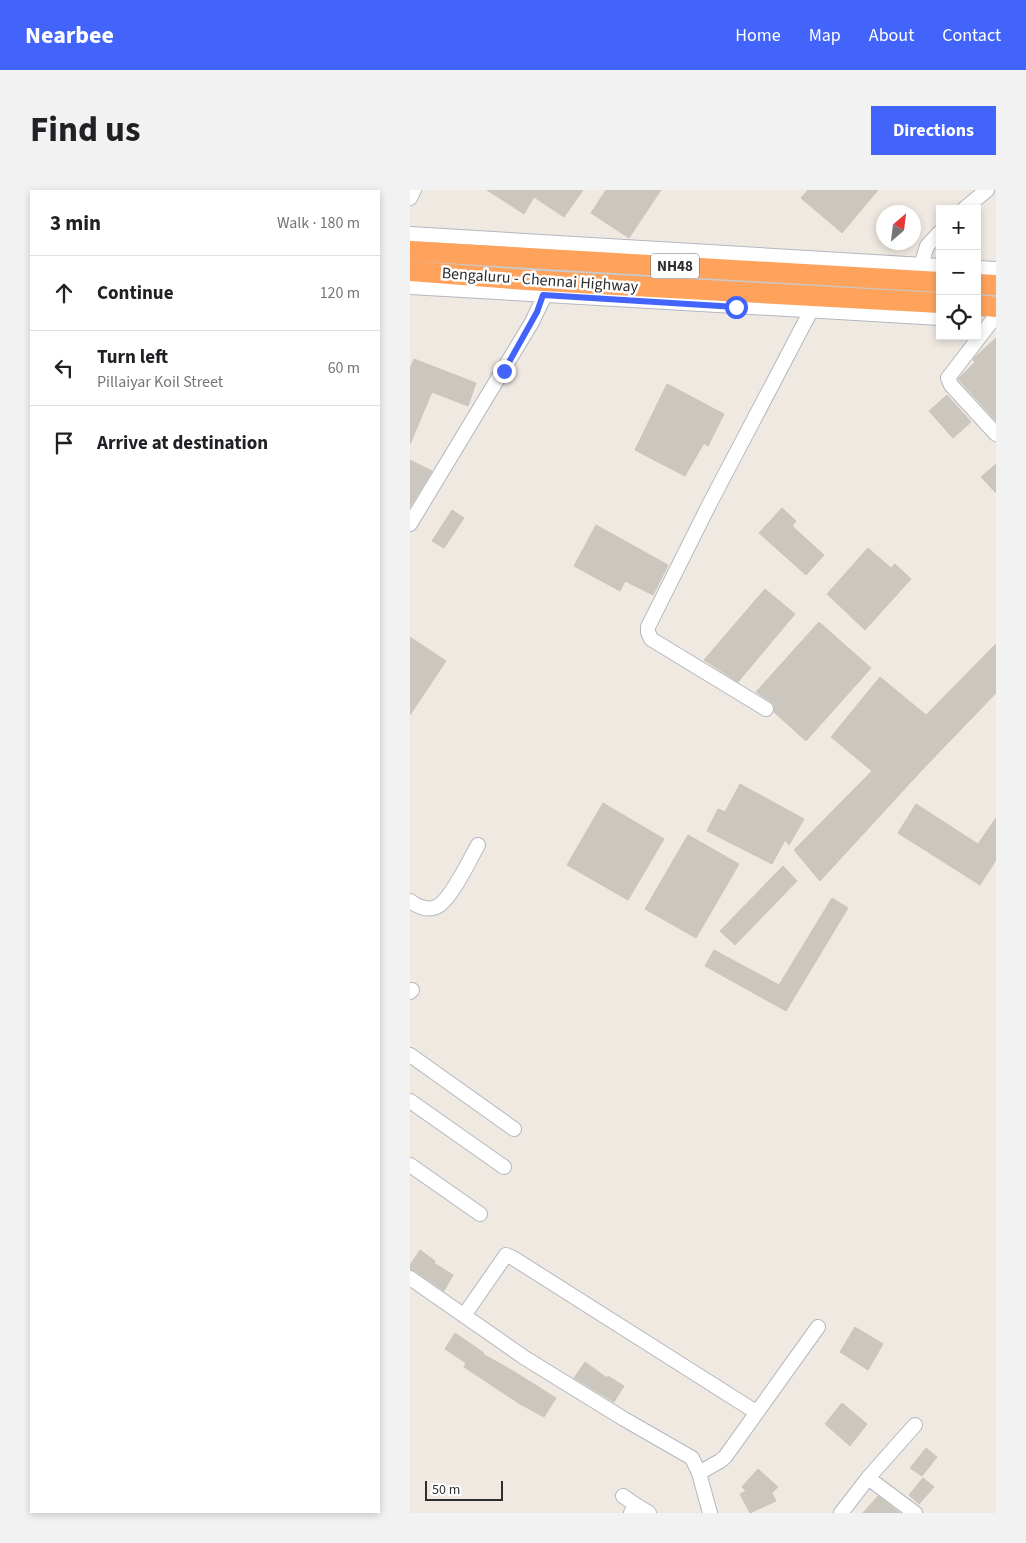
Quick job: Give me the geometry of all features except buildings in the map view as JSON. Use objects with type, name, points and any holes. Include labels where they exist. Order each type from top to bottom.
[{"type":"highway","name":"Bengaluru - Chennai Highway","points":[[410,251],[920,273],[936,280]]},
{"type":"highway","name":"Bengaluru - Chennai Highway","points":[[410,271],[544,288],[913,308],[936,304]]},
{"type":"highway","points":[[981,284],[996,285]]},
{"type":"highway","points":[[981,309],[990,318]]},
{"type":"street","points":[[410,198],[414,190]]},
{"type":"street","points":[[969,205],[987,190]]},
{"type":"street","points":[[410,234],[920,273],[936,267]]},
{"type":"street","points":[[936,236],[927,246],[913,308],[936,317]]},
{"type":"street","points":[[981,268],[996,269]]},
{"type":"street","points":[[410,288],[544,288],[537,312],[504,371],[410,524]]},
{"type":"street","points":[[766,709],[652,639],[648,632],[648,627],[710,503],[815,303]]},
{"type":"street","points":[[990,318],[948,378],[951,385],[996,434]]},
{"type":"street","points":[[410,901],[420,907],[435,908],[446,901],[478,845]]},
{"type":"street","points":[[410,1055],[514,1129]]},
{"type":"street","points":[[410,1101],[504,1166]]},
{"type":"street","points":[[410,1165],[480,1214]]},
{"type":"street","points":[[465,1314],[506,1255],[756,1412]]},
{"type":"street","points":[[410,1278],[465,1314],[525,1358],[692,1458],[699,1473],[706,1510]]},
{"type":"street","points":[[699,1473],[725,1457],[818,1327]]},
{"type":"street","points":[[841,1513],[868,1478],[915,1425]]},
{"type":"street","points":[[868,1478],[915,1513]]},
{"type":"street","points":[[623,1496],[633,1509],[649,1513]]},
{"type":"route","points":[[504,371],[532,322],[541,304],[543,295],[736,307]]}]
